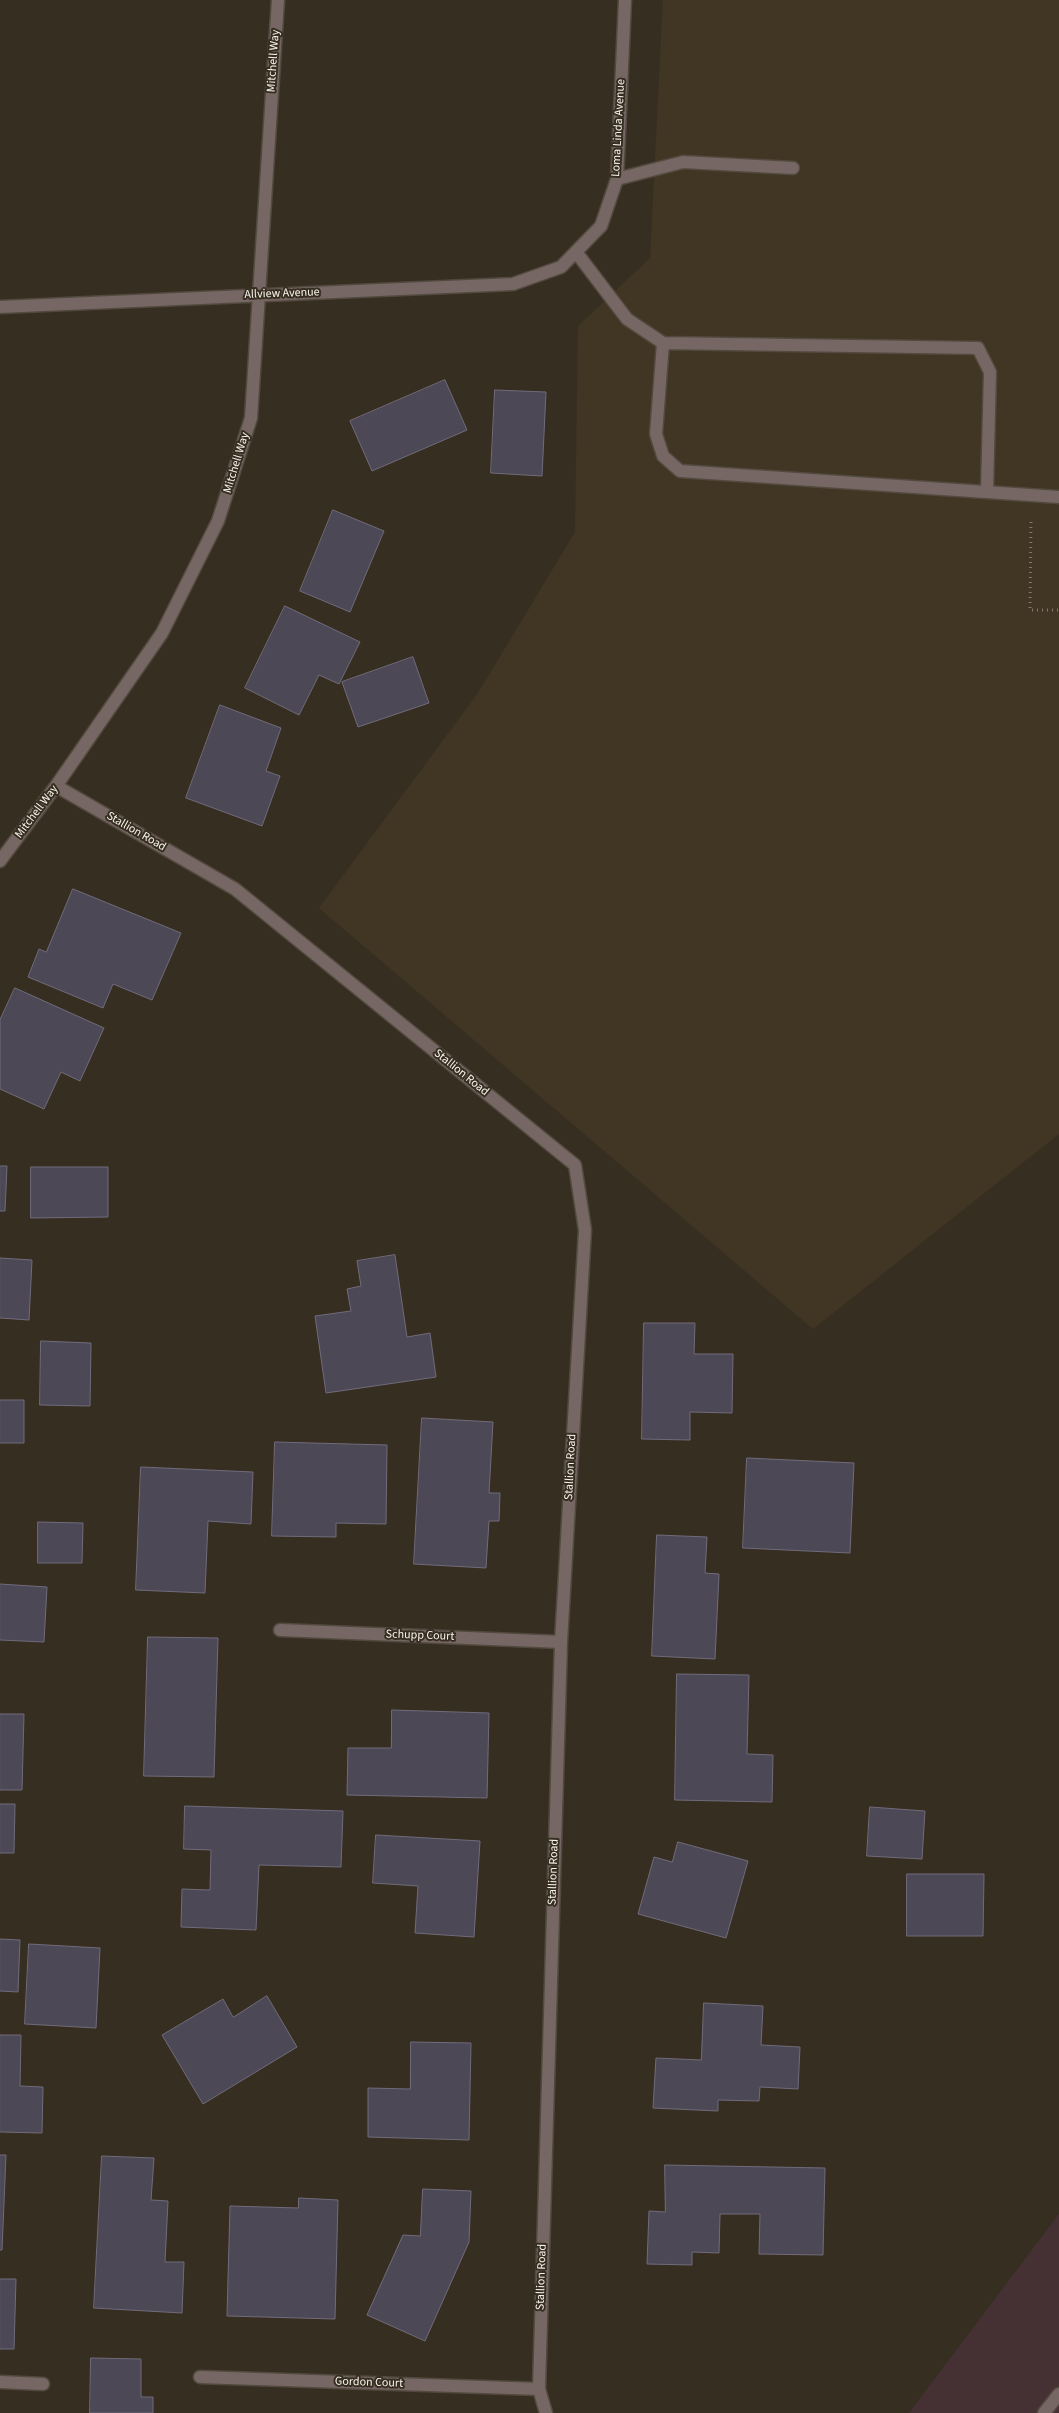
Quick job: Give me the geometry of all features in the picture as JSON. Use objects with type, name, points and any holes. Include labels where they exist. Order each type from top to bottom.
[{"type":"street","name":"Mitchell Way","points":[[0,861],[56,786],[162,633],[218,521],[251,418],[278,0]]},
{"type":"street","name":"Loma Linda Avenue","points":[[561,267],[601,226],[617,179],[625,0]]},
{"type":"street","points":[[617,179],[683,162],[793,168]]},
{"type":"street","points":[[576,252],[627,319],[663,343],[978,348],[990,372],[987,491]]},
{"type":"street","name":"Allview Avenue","points":[[0,307],[513,284],[561,267]]},
{"type":"street","points":[[663,343],[656,434],[663,456],[680,471],[1059,497]]},
{"type":"street","name":"Stallion Road","points":[[56,786],[235,889],[575,1165],[585,1230],[561,1642],[539,2389],[546,2413]]},
{"type":"street","name":"Schupp Court","points":[[280,1630],[561,1642]]},
{"type":"street","name":"Gordon Court","points":[[200,2378],[539,2389]]},
{"type":"street","points":[[0,2382],[43,2384]]},
{"type":"street","points":[[1044,2413],[1059,2394]]},
{"type":"path","points":[[1032,494],[1030,610],[1059,610]]},
{"type":"shaded area","points":[[663,0],[1059,0],[1059,1134],[813,1329],[319,908],[478,693],[575,532],[578,326],[650,258]]},
{"type":"shaded area","points":[[1059,2214],[1059,2413],[909,2413]]},
{"type":"building","points":[[445,380],[467,430],[372,471],[350,421]]},
{"type":"building","points":[[495,390],[546,392],[542,476],[491,473]]},
{"type":"building","points":[[333,510],[384,531],[350,612],[300,591]]},
{"type":"building","points":[[285,606],[360,642],[339,684],[319,675],[299,715],[245,688]]},
{"type":"building","points":[[413,657],[429,703],[358,727],[342,682]]},
{"type":"building","points":[[220,705],[281,728],[266,771],[280,776],[262,826],[186,798]]},
{"type":"building","points":[[73,889],[181,933],[152,1000],[113,984],[103,1008],[28,977],[39,949],[46,952]]},
{"type":"building","points":[[15,988],[104,1028],[80,1081],[61,1072],[44,1109],[0,1089],[0,1020]]},
{"type":"building","points":[[0,1166],[7,1166],[5,1211],[0,1211]]},
{"type":"building","points":[[31,1167],[108,1167],[108,1217],[31,1218]]},
{"type":"building","points":[[395,1255],[407,1337],[430,1333],[436,1377],[326,1393],[315,1316],[351,1311],[347,1289],[361,1286],[357,1261]]},
{"type":"building","points":[[0,1258],[32,1260],[29,1320],[0,1318]]},
{"type":"building","points":[[644,1323],[695,1323],[694,1354],[733,1354],[732,1413],[690,1412],[690,1440],[642,1439]]},
{"type":"building","points":[[41,1341],[91,1343],[90,1406],[40,1405]]},
{"type":"building","points":[[0,1400],[24,1400],[24,1443],[0,1443]]},
{"type":"building","points":[[422,1418],[493,1422],[489,1493],[500,1493],[499,1521],[489,1521],[486,1568],[414,1564]]},
{"type":"building","points":[[275,1442],[387,1445],[386,1524],[336,1523],[336,1537],[272,1536]]},
{"type":"building","points":[[747,1458],[854,1463],[850,1553],[743,1548]]},
{"type":"building","points":[[141,1467],[253,1472],[251,1524],[208,1521],[205,1593],[136,1590]]},
{"type":"building","points":[[38,1522],[83,1523],[82,1563],[38,1563]]},
{"type":"building","points":[[657,1535],[707,1537],[705,1573],[719,1574],[715,1659],[652,1656]]},
{"type":"building","points":[[0,1584],[47,1587],[44,1642],[0,1640]]},
{"type":"building","points":[[148,1637],[218,1638],[214,1777],[144,1776]]},
{"type":"building","points":[[677,1674],[749,1675],[747,1754],[773,1755],[772,1802],[675,1800]]},
{"type":"building","points":[[392,1710],[489,1713],[487,1798],[347,1795],[348,1748],[391,1748]]},
{"type":"building","points":[[0,1714],[24,1714],[22,1790],[0,1790]]},
{"type":"building","points":[[0,1804],[15,1804],[14,1853],[0,1853]]},
{"type":"building","points":[[185,1806],[343,1811],[341,1867],[259,1865],[256,1930],[181,1927],[182,1889],[210,1890],[211,1850],[184,1849]]},
{"type":"building","points":[[870,1807],[925,1811],[922,1859],[867,1856]]},
{"type":"building","points":[[376,1835],[480,1841],[474,1937],[415,1933],[418,1886],[373,1883]]},
{"type":"building","points":[[678,1842],[748,1861],[726,1938],[638,1914],[654,1857],[672,1862]]},
{"type":"building","points":[[907,1874],[984,1874],[983,1936],[907,1936]]},
{"type":"building","points":[[0,1939],[20,1940],[18,1992],[0,1991]]},
{"type":"building","points":[[29,1944],[100,1948],[96,2028],[25,2024]]},
{"type":"building","points":[[267,1996],[297,2047],[203,2104],[162,2035],[223,1999],[233,2017]]},
{"type":"building","points":[[704,2003],[763,2006],[761,2045],[800,2047],[798,2089],[760,2087],[759,2101],[718,2100],[718,2111],[653,2108],[656,2058],[701,2060]]},
{"type":"building","points":[[0,2035],[21,2035],[20,2086],[43,2087],[42,2133],[0,2132]]},
{"type":"building","points":[[411,2042],[471,2043],[469,2140],[368,2137],[368,2088],[410,2089]]},
{"type":"building","points":[[0,2155],[6,2155],[2,2250],[0,2250]]},
{"type":"building","points":[[102,2156],[154,2158],[151,2200],[168,2201],[165,2262],[184,2262],[182,2313],[94,2308]]},
{"type":"building","points":[[665,2165],[825,2168],[823,2255],[759,2254],[760,2214],[720,2214],[719,2253],[692,2252],[692,2265],[647,2264],[649,2211],[665,2212]]},
{"type":"building","points":[[423,2189],[471,2191],[469,2242],[425,2341],[367,2315],[403,2235],[420,2236]]},
{"type":"building","points":[[299,2198],[338,2200],[335,2319],[227,2316],[230,2206],[298,2208]]},
{"type":"building","points":[[0,2279],[16,2279],[14,2349],[0,2349]]},
{"type":"building","points":[[91,2358],[141,2359],[141,2397],[153,2397],[153,2413],[90,2413]]}]
